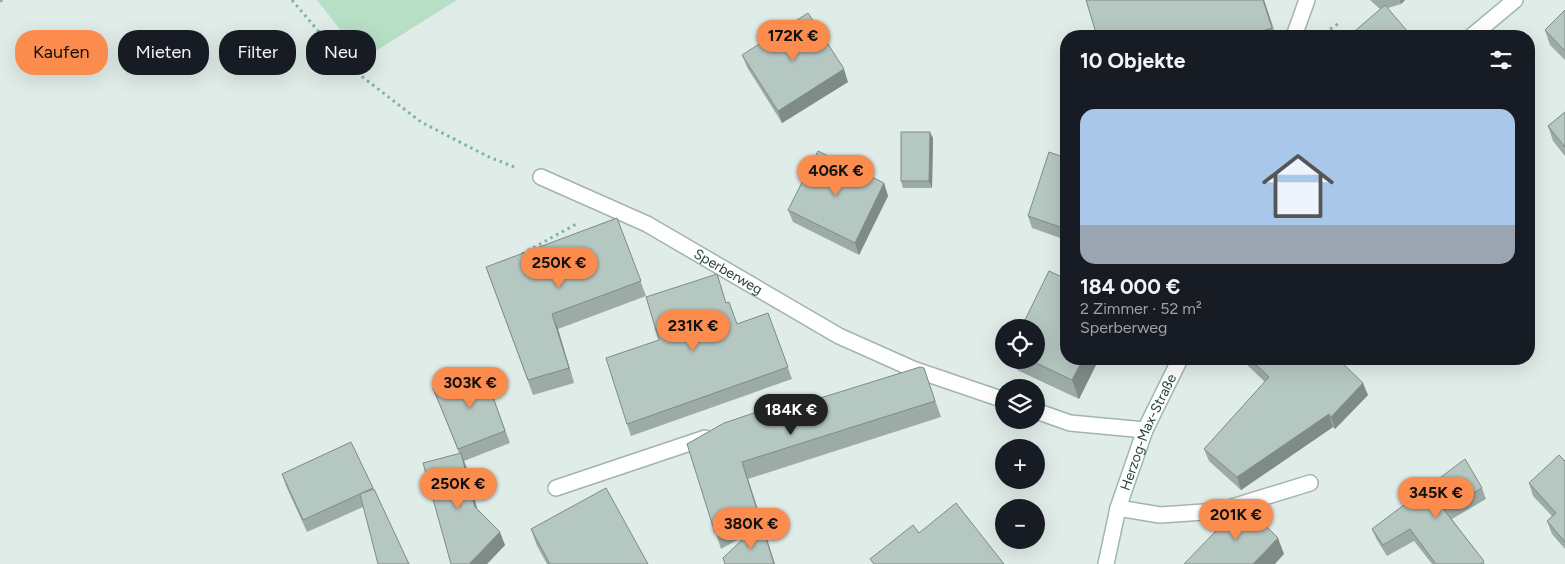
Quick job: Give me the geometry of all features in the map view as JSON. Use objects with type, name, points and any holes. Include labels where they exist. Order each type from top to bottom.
[{"type":"street","points":[[1296,30],[1307,0]]},
{"type":"street","points":[[1479,30],[1515,0]]},
{"type":"street","name":"Sperberweg","points":[[541,177],[648,224],[839,336],[913,369],[995,397]]},
{"type":"street","name":"Herzog-Max-Straße","points":[[1106,564],[1118,508],[1145,430],[1177,365]]},
{"type":"street","points":[[894,376],[913,369]]},
{"type":"street","points":[[1045,414],[1070,423],[1145,430]]},
{"type":"street","points":[[556,488],[716,435]]},
{"type":"street","name":"Herzog-Max-Straße","points":[[1118,508],[1160,515],[1219,511],[1310,483]]},
{"type":"path","points":[[292,0],[347,65],[421,122],[489,157],[541,177]]},
{"type":"path","points":[[1329,30],[1339,23]]},
{"type":"path","points":[[517,257],[608,206]]},
{"type":"green space","points":[[317,0],[457,0],[376,51],[376,30],[340,30]]},
{"type":"building","points":[[1086,0],[1263,0],[1272,28],[1266,30],[1095,30]]},
{"type":"building","points":[[1385,5],[1406,30],[1356,30]]},
{"type":"building","points":[[1565,10],[1565,51],[1545,30]]},
{"type":"building","points":[[808,13],[844,69],[778,111],[742,55]]},
{"type":"building","points":[[1565,112],[1565,147],[1548,126]]},
{"type":"building","points":[[901,132],[930,132],[929,181],[901,181]]},
{"type":"building","points":[[818,151],[884,183],[855,243],[788,210]]},
{"type":"building","points":[[1049,152],[1060,156],[1060,227],[1028,216]]},
{"type":"building","points":[[617,218],[641,281],[552,314],[569,368],[528,380],[486,267]]},
{"type":"building","points":[[1049,271],[1060,276],[1060,365],[1080,365],[1072,380],[1045,367],[1045,319],[1025,319]]},
{"type":"building","points":[[717,274],[726,303],[729,302],[737,324],[768,313],[788,367],[627,424],[606,358],[659,340],[646,297]]},
{"type":"building","points":[[1256,365],[1344,365],[1363,383],[1331,417],[1329,414],[1237,477],[1204,449],[1269,377]]},
{"type":"building","points":[[920,367],[924,368],[935,401],[742,462],[757,510],[715,533],[687,444],[724,423],[799,398],[801,404]]},
{"type":"building","points":[[483,369],[505,431],[458,449],[433,388]]},
{"type":"building","points":[[351,442],[373,488],[303,520],[282,474]]},
{"type":"building","points":[[461,453],[475,507],[500,532],[471,564],[451,564],[423,463]]},
{"type":"building","points":[[1559,455],[1565,461],[1565,542],[1547,521],[1556,513],[1529,483]]},
{"type":"building","points":[[1465,459],[1482,488],[1444,510],[1484,561],[1481,564],[1436,564],[1410,529],[1383,545],[1372,529]]},
{"type":"building","points":[[606,488],[648,564],[550,564],[531,529]]},
{"type":"building","points":[[374,489],[409,564],[378,564],[360,494]]},
{"type":"building","points":[[956,503],[1004,564],[874,564],[870,559],[913,525],[919,533]]},
{"type":"building","points":[[1243,503],[1278,538],[1253,564],[1184,564]]},
{"type":"building","points":[[761,522],[774,564],[725,564],[723,558]]}]
